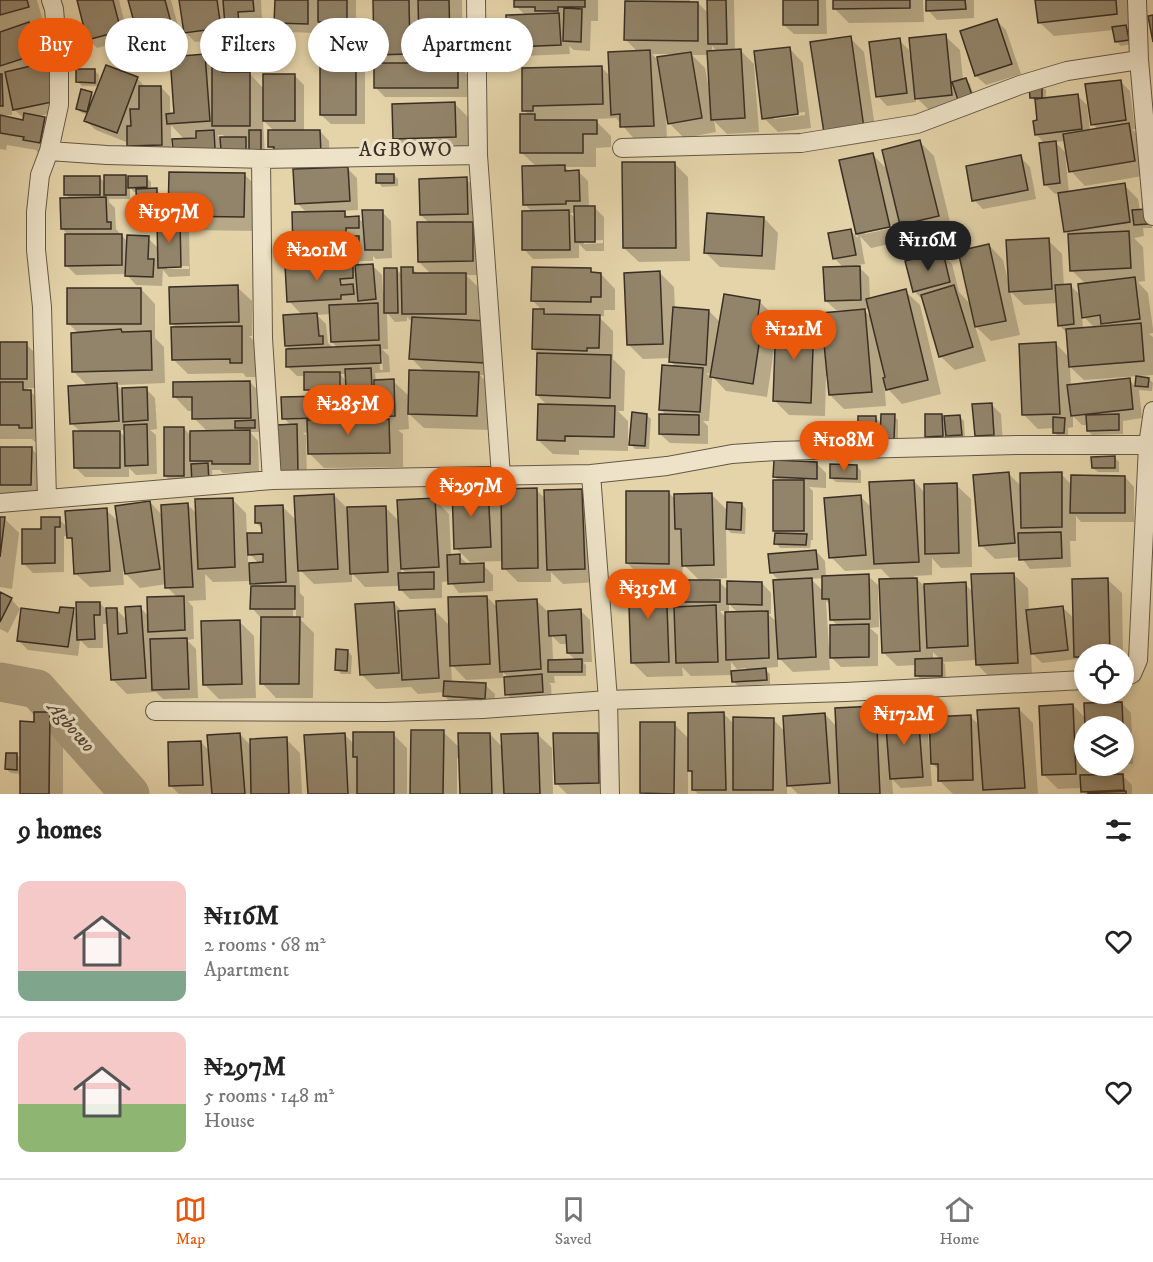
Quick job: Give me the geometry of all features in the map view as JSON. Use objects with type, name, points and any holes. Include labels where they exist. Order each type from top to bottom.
[{"type":"street","points":[[47,499],[42,307],[36,250],[36,212],[40,175],[49,151],[59,105],[59,66],[54,9],[51,0]]},
{"type":"street","points":[[476,0],[478,155],[501,476]]},
{"type":"street","points":[[1137,0],[1139,60],[1153,216]]},
{"type":"street","points":[[622,148],[801,143],[917,124],[1020,85],[1067,71],[1139,60]]},
{"type":"street","points":[[49,151],[107,155],[261,159],[478,155]]},
{"type":"street","points":[[261,159],[263,338],[272,480]]},
{"type":"street","points":[[1134,669],[1138,660],[1148,445],[1153,411]]},
{"type":"street","points":[[0,503],[272,480],[591,474],[667,466],[732,454],[775,450],[1148,445]]},
{"type":"street","points":[[591,474],[608,700],[610,794]]},
{"type":"street","points":[[155,711],[385,712],[483,709],[608,700],[845,692],[1074,681]]},
{"type":"building","points":[[0,0],[27,0],[29,7],[0,15]]},
{"type":"building","points":[[77,0],[113,0],[118,18],[105,18],[105,35],[93,38],[93,18],[82,18]]},
{"type":"building","points":[[128,0],[165,0],[170,18],[133,18]]},
{"type":"building","points":[[179,0],[217,0],[220,18],[200,18],[200,31],[188,32],[188,18],[182,18]]},
{"type":"building","points":[[223,0],[253,0],[254,11],[238,12],[238,18],[224,18]]},
{"type":"building","points":[[275,0],[308,0],[308,24],[296,24],[296,18],[274,18]]},
{"type":"building","points":[[318,0],[347,0],[347,18],[318,18]]},
{"type":"building","points":[[373,0],[409,0],[409,18],[401,18],[401,54],[389,55],[389,18],[373,18]]},
{"type":"building","points":[[418,0],[449,0],[449,18],[418,18]]},
{"type":"building","points":[[514,0],[585,0],[585,7],[558,7],[558,11],[535,11],[535,7],[514,7]]},
{"type":"building","points":[[707,0],[726,0],[727,44],[708,44]]},
{"type":"building","points":[[783,0],[818,0],[818,25],[783,25]]},
{"type":"building","points":[[833,0],[910,0],[910,8],[833,9]]},
{"type":"building","points":[[926,0],[965,0],[966,9],[926,11]]},
{"type":"building","points":[[1035,0],[1116,0],[1117,14],[1038,23]]},
{"type":"building","points":[[625,1],[698,2],[698,41],[624,40]]},
{"type":"building","points":[[564,8],[582,9],[581,42],[563,41]]},
{"type":"building","points":[[559,13],[561,45],[533,46],[533,18],[506,18],[506,15]]},
{"type":"building","points":[[1153,15],[1153,42],[1148,16]]},
{"type":"building","points":[[997,19],[1012,64],[975,76],[960,31]]},
{"type":"building","points":[[1126,25],[1129,40],[1115,42],[1112,27]]},
{"type":"building","points":[[18,26],[18,60],[0,66],[0,32]]},
{"type":"building","points":[[946,34],[952,95],[915,99],[909,38]]},
{"type":"building","points":[[851,36],[864,128],[824,133],[810,42]]},
{"type":"building","points":[[900,38],[907,93],[876,97],[869,42]]},
{"type":"building","points":[[790,47],[798,114],[762,119],[754,51]]},
{"type":"building","points":[[741,49],[745,118],[711,120],[707,51]]},
{"type":"building","points":[[650,50],[654,126],[620,127],[620,114],[611,115],[608,52]]},
{"type":"building","points":[[691,52],[702,118],[668,124],[657,57]]},
{"type":"building","points":[[200,54],[200,72],[206,72],[210,121],[167,124],[166,114],[174,113],[171,72],[188,72],[188,55]]},
{"type":"building","points":[[389,63],[401,63],[401,72],[458,72],[458,88],[374,88],[374,72],[389,72]]},
{"type":"building","points":[[602,66],[603,104],[533,106],[533,111],[522,111],[522,72],[533,72],[533,68]]},
{"type":"building","points":[[105,68],[105,72],[125,72],[138,77],[117,133],[84,121]]},
{"type":"building","points":[[18,69],[18,72],[50,72],[57,101],[13,110],[5,72]]},
{"type":"building","points":[[95,69],[95,83],[76,82],[76,72],[93,72]]},
{"type":"building","points":[[212,72],[250,72],[250,126],[212,126]]},
{"type":"building","points":[[320,72],[356,72],[356,115],[320,115]]},
{"type":"building","points":[[0,74],[2,74],[3,106],[0,106]]},
{"type":"building","points":[[263,74],[295,74],[295,121],[263,121]]},
{"type":"building","points":[[966,78],[973,98],[959,103],[952,82]]},
{"type":"building","points":[[1121,80],[1126,120],[1091,125],[1085,84]]},
{"type":"building","points":[[1042,84],[1042,98],[1030,98],[1029,85]]},
{"type":"building","points":[[139,86],[161,86],[162,145],[127,146],[127,126],[131,126],[130,109],[139,109]]},
{"type":"building","points":[[81,89],[92,92],[87,112],[76,109]]},
{"type":"building","points":[[1078,94],[1082,129],[1035,135],[1033,121],[1037,120],[1035,99]]},
{"type":"building","points":[[455,102],[456,137],[393,139],[392,104]]},
{"type":"building","points":[[24,113],[45,117],[40,143],[23,140],[24,137],[0,133],[0,115],[23,120]]},
{"type":"building","points":[[520,114],[535,114],[535,120],[597,120],[597,134],[583,134],[583,153],[520,153]]},
{"type":"building","points":[[1129,123],[1135,161],[1069,172],[1063,134]]},
{"type":"building","points":[[214,130],[215,149],[173,150],[172,139],[196,138],[196,131]]},
{"type":"building","points":[[249,130],[261,130],[261,150],[249,150]]},
{"type":"building","points":[[268,130],[320,130],[321,154],[274,155],[274,147],[268,147]]},
{"type":"building","points":[[220,137],[246,137],[246,150],[221,151]]},
{"type":"building","points":[[920,140],[939,216],[900,225],[882,150]]},
{"type":"building","points":[[1056,141],[1060,183],[1044,185],[1039,143]]},
{"type":"building","points":[[873,153],[890,227],[856,234],[839,160]]},
{"type":"building","points":[[1021,155],[1028,190],[972,201],[966,166]]},
{"type":"building","points":[[622,162],[675,162],[676,248],[623,248]]},
{"type":"building","points":[[565,165],[565,171],[579,170],[580,201],[566,201],[566,204],[523,205],[522,166]]},
{"type":"building","points":[[348,167],[350,201],[295,204],[293,169]]},
{"type":"building","points":[[169,172],[245,173],[244,217],[168,216]]},
{"type":"building","points":[[376,174],[394,174],[394,183],[376,183]]},
{"type":"building","points":[[104,175],[126,175],[126,195],[104,195]]},
{"type":"building","points":[[64,176],[100,176],[100,195],[64,195]]},
{"type":"building","points":[[128,176],[147,176],[147,187],[128,188]]},
{"type":"building","points":[[467,177],[468,214],[420,215],[419,179]]},
{"type":"building","points":[[1125,183],[1130,222],[1064,232],[1058,193]]},
{"type":"building","points":[[157,188],[161,215],[137,216],[136,189]]},
{"type":"building","points":[[106,197],[107,222],[111,222],[111,229],[61,229],[60,198]]},
{"type":"building","points":[[574,206],[595,206],[595,242],[575,242]]},
{"type":"building","points":[[1147,209],[1148,224],[1134,225],[1132,210]]},
{"type":"building","points":[[362,210],[383,210],[383,250],[365,250]]},
{"type":"building","points":[[569,210],[570,250],[522,250],[522,211]]},
{"type":"building","points":[[345,211],[345,217],[359,216],[359,228],[346,228],[346,236],[359,236],[359,247],[345,247],[345,250],[293,251],[292,212]]},
{"type":"building","points":[[707,213],[764,217],[762,256],[704,253]]},
{"type":"building","points":[[180,220],[181,267],[158,268],[157,221]]},
{"type":"building","points":[[417,222],[473,222],[473,261],[418,262]]},
{"type":"building","points":[[851,229],[856,255],[833,259],[828,233]]},
{"type":"building","points":[[1129,231],[1131,268],[1070,271],[1068,234]]},
{"type":"building","points":[[65,234],[122,234],[122,265],[65,266]]},
{"type":"building","points":[[127,235],[149,236],[148,259],[154,259],[153,277],[125,276]]},
{"type":"building","points":[[1049,238],[1052,289],[1009,292],[1006,240]]},
{"type":"building","points":[[989,244],[1006,321],[975,327],[958,251]]},
{"type":"building","points":[[943,252],[950,282],[913,292],[905,261]]},
{"type":"building","points":[[339,263],[339,266],[353,265],[353,278],[340,279],[341,285],[353,284],[354,294],[341,295],[341,299],[287,302],[285,265]]},
{"type":"building","points":[[373,264],[376,299],[358,301],[355,265]]},
{"type":"building","points":[[860,266],[861,300],[825,301],[823,267]]},
{"type":"building","points":[[401,267],[413,267],[413,273],[466,273],[466,314],[402,314]]},
{"type":"building","points":[[532,267],[591,268],[591,272],[601,273],[601,297],[591,297],[591,302],[531,301]]},
{"type":"building","points":[[384,268],[397,268],[398,313],[384,313]]},
{"type":"building","points":[[660,271],[663,344],[627,345],[624,273]]},
{"type":"building","points":[[1135,277],[1140,319],[1101,324],[1100,315],[1082,318],[1078,284]]},
{"type":"building","points":[[1071,284],[1074,324],[1058,326],[1055,285]]},
{"type":"building","points":[[238,285],[239,322],[170,324],[169,287]]},
{"type":"building","points":[[954,285],[973,347],[939,357],[921,295]]},
{"type":"building","points":[[67,288],[141,288],[141,324],[67,324]]},
{"type":"building","points":[[906,289],[928,380],[886,390],[883,378],[885,377],[866,299]]},
{"type":"building","points":[[724,294],[760,300],[757,323],[762,324],[753,384],[710,377]]},
{"type":"building","points":[[378,303],[379,340],[331,342],[329,305]]},
{"type":"building","points":[[673,307],[709,310],[706,365],[669,362]]},
{"type":"building","points":[[533,309],[544,309],[544,314],[600,315],[599,348],[587,348],[587,351],[532,349]]},
{"type":"building","points":[[865,309],[872,392],[829,395],[821,313]]},
{"type":"building","points":[[317,313],[319,336],[323,336],[323,344],[285,346],[283,315]]},
{"type":"building","points":[[412,317],[487,321],[485,363],[409,359]]},
{"type":"building","points":[[776,320],[814,321],[811,403],[773,401]]},
{"type":"building","points":[[1141,323],[1144,361],[1069,367],[1066,329]]},
{"type":"building","points":[[242,326],[242,363],[230,363],[230,359],[172,360],[171,327]]},
{"type":"building","points":[[121,329],[122,332],[151,331],[152,370],[72,372],[71,333]]},
{"type":"building","points":[[0,342],[27,342],[27,379],[0,379]]},
{"type":"building","points":[[1056,342],[1060,414],[1022,415],[1019,344]]},
{"type":"building","points":[[380,345],[381,363],[286,367],[286,349]]},
{"type":"building","points":[[537,353],[611,355],[610,398],[536,395]]},
{"type":"building","points":[[662,365],[703,368],[700,412],[659,410]]},
{"type":"building","points":[[371,368],[372,387],[346,389],[345,369]]},
{"type":"building","points":[[409,370],[479,372],[477,416],[408,414]]},
{"type":"building","points":[[304,372],[340,372],[340,390],[304,390]]},
{"type":"building","points":[[1136,376],[1149,378],[1148,387],[1135,386]]},
{"type":"building","points":[[1130,378],[1133,409],[1071,416],[1067,385]]},
{"type":"building","points":[[394,379],[395,416],[282,419],[281,397],[374,395],[374,380]]},
{"type":"building","points":[[250,381],[251,418],[192,419],[192,397],[173,397],[173,382]]},
{"type":"building","points":[[0,382],[23,382],[23,390],[31,390],[32,428],[0,425]]},
{"type":"building","points":[[117,383],[119,421],[70,424],[68,386]]},
{"type":"building","points":[[147,387],[148,420],[123,422],[122,388]]},
{"type":"building","points":[[992,403],[994,435],[975,436],[972,404]]},
{"type":"building","points":[[538,404],[615,406],[614,437],[565,436],[565,441],[537,440]]},
{"type":"building","points":[[632,412],[647,414],[645,446],[629,445]]},
{"type":"building","points":[[659,414],[699,415],[699,435],[659,434]]},
{"type":"building","points":[[881,414],[895,414],[894,440],[880,439]]},
{"type":"building","points":[[925,414],[942,414],[943,436],[925,437]]},
{"type":"building","points":[[1119,414],[1119,430],[1087,431],[1086,415]]},
{"type":"building","points":[[960,415],[962,435],[946,436],[944,416]]},
{"type":"building","points":[[858,416],[876,416],[876,439],[858,439]]},
{"type":"building","points":[[1053,417],[1065,418],[1064,433],[1053,433]]},
{"type":"building","points":[[389,419],[390,453],[308,454],[307,420]]},
{"type":"building","points":[[255,420],[255,428],[235,428],[235,421]]},
{"type":"building","points":[[147,424],[148,465],[125,466],[124,425]]},
{"type":"building","points":[[297,424],[298,472],[278,472],[277,425]]},
{"type":"building","points":[[164,427],[184,427],[184,476],[164,476]]},
{"type":"building","points":[[250,430],[250,464],[212,464],[212,461],[190,461],[190,431]]},
{"type":"building","points":[[73,431],[120,431],[120,468],[74,468]]},
{"type":"building","points":[[0,447],[32,447],[31,485],[0,485]]},
{"type":"building","points":[[1115,456],[1115,468],[1092,468],[1091,457]]},
{"type":"building","points":[[774,460],[817,462],[817,479],[773,477]]},
{"type":"building","points":[[208,463],[209,483],[192,484],[191,464]]},
{"type":"building","points":[[830,464],[857,465],[857,479],[830,478]]},
{"type":"building","points":[[1009,472],[1015,543],[979,546],[973,475]]},
{"type":"building","points":[[1062,472],[1062,527],[1021,528],[1020,473]]},
{"type":"building","points":[[1071,475],[1125,476],[1125,513],[1070,513]]},
{"type":"building","points":[[773,480],[804,480],[804,531],[773,531]]},
{"type":"building","points":[[914,480],[919,562],[874,564],[869,482]]},
{"type":"building","points":[[957,483],[959,553],[925,554],[924,484]]},
{"type":"building","points":[[488,487],[491,547],[454,549],[452,489]]},
{"type":"building","points":[[537,488],[538,568],[502,569],[501,489]]},
{"type":"building","points":[[582,489],[585,569],[547,570],[544,490]]},
{"type":"building","points":[[626,491],[669,491],[669,564],[626,563]]},
{"type":"building","points":[[712,493],[714,565],[682,566],[681,529],[675,529],[674,494]]},
{"type":"building","points":[[334,494],[338,569],[298,571],[294,496]]},
{"type":"building","points":[[861,495],[866,555],[829,558],[824,498]]},
{"type":"building","points":[[233,498],[235,567],[198,569],[195,499]]},
{"type":"building","points":[[435,498],[439,567],[401,569],[397,500]]},
{"type":"building","points":[[150,501],[160,569],[125,574],[115,506]]},
{"type":"building","points":[[727,502],[742,503],[741,530],[726,529]]},
{"type":"building","points":[[188,503],[193,587],[165,588],[161,505]]},
{"type":"building","points":[[283,505],[286,582],[250,584],[249,563],[263,562],[263,554],[248,555],[247,533],[262,533],[261,523],[255,523],[255,506]]},
{"type":"building","points":[[386,506],[388,572],[350,574],[347,507]]},
{"type":"building","points":[[107,508],[110,571],[74,574],[72,538],[67,538],[65,511]]},
{"type":"building","points":[[0,517],[5,517],[0,557]]},
{"type":"building","points":[[41,517],[60,517],[60,527],[55,527],[55,563],[22,564],[22,529],[41,529]]},
{"type":"building","points":[[1061,532],[1062,558],[1019,560],[1018,533]]},
{"type":"building","points":[[775,533],[807,534],[806,545],[774,544]]},
{"type":"building","points":[[816,550],[818,569],[770,573],[768,554]]},
{"type":"building","points":[[460,554],[460,564],[484,563],[484,582],[448,584],[447,555]]},
{"type":"building","points":[[434,572],[434,589],[399,590],[398,573]]},
{"type":"building","points":[[1014,573],[1018,663],[976,665],[971,574]]},
{"type":"building","points":[[869,574],[870,619],[830,620],[829,599],[822,599],[822,576]]},
{"type":"building","points":[[666,578],[669,662],[631,663],[628,579]]},
{"type":"building","points":[[812,578],[816,657],[778,659],[773,580]]},
{"type":"building","points":[[917,578],[920,651],[882,653],[879,579]]},
{"type":"building","points":[[1108,578],[1110,644],[1074,644],[1074,657],[1072,579]]},
{"type":"building","points":[[674,580],[720,580],[720,602],[673,602]]},
{"type":"building","points":[[727,581],[762,582],[762,605],[727,604]]},
{"type":"building","points":[[966,582],[968,646],[927,648],[924,584]]},
{"type":"building","points":[[251,586],[295,586],[295,609],[250,609]]},
{"type":"building","points":[[0,592],[12,598],[0,622]]},
{"type":"building","points":[[184,596],[185,630],[148,632],[147,597]]},
{"type":"building","points":[[487,596],[490,664],[450,666],[448,597]]},
{"type":"building","points":[[537,599],[541,669],[500,672],[496,601]]},
{"type":"building","points":[[76,602],[100,602],[100,615],[94,615],[95,639],[77,640]]},
{"type":"building","points":[[394,602],[399,673],[360,675],[355,604]]},
{"type":"building","points":[[716,605],[718,662],[676,663],[674,607]]},
{"type":"building","points":[[141,606],[146,678],[111,680],[106,608],[117,608],[118,634],[127,633],[125,607]]},
{"type":"building","points":[[1063,606],[1068,650],[1031,654],[1026,610]]},
{"type":"building","points":[[60,607],[74,608],[68,647],[17,641],[21,608],[59,613]]},
{"type":"building","points":[[435,609],[439,678],[402,680],[398,611]]},
{"type":"building","points":[[581,609],[583,653],[567,653],[566,635],[549,636],[548,611]]},
{"type":"building","points":[[768,611],[769,658],[726,660],[725,612]]},
{"type":"building","points":[[261,617],[300,617],[299,684],[260,684]]},
{"type":"building","points":[[240,620],[242,684],[203,685],[201,621]]},
{"type":"building","points":[[869,624],[869,657],[830,658],[830,625]]},
{"type":"building","points":[[187,638],[189,689],[152,690],[150,639]]},
{"type":"building","points":[[336,649],[348,650],[347,671],[335,670]]},
{"type":"building","points":[[942,658],[942,676],[915,676],[915,659]]},
{"type":"building","points":[[582,659],[582,672],[548,672],[548,660]]},
{"type":"building","points":[[766,668],[767,680],[732,682],[731,671]]},
{"type":"building","points":[[542,674],[543,692],[505,695],[504,677]]},
{"type":"building","points":[[444,681],[486,683],[485,699],[443,696]]},
{"type":"building","points":[[1073,704],[1074,774],[1042,775],[1039,706]]},
{"type":"building","points":[[1084,704],[1122,704],[1123,716],[1085,716]]},
{"type":"building","points":[[876,706],[880,794],[839,794],[835,708]]},
{"type":"building","points":[[1019,708],[1025,788],[983,790],[977,710]]},
{"type":"building","points":[[34,712],[50,712],[49,794],[20,794],[20,721],[34,722]]},
{"type":"building","points":[[724,712],[726,790],[692,790],[692,771],[688,771],[688,713]]},
{"type":"building","points":[[918,712],[923,777],[890,779],[885,714]]},
{"type":"building","points":[[825,713],[830,783],[787,786],[783,716]]},
{"type":"building","points":[[971,715],[973,780],[938,781],[938,764],[931,764],[929,717]]},
{"type":"building","points":[[733,717],[774,718],[773,790],[733,790]]},
{"type":"building","points":[[640,722],[675,722],[674,794],[640,793]]},
{"type":"building","points":[[411,730],[444,730],[443,794],[410,794]]},
{"type":"building","points":[[353,732],[394,732],[394,794],[357,794],[357,757],[353,757]]},
{"type":"building","points":[[240,733],[245,794],[212,794],[207,735]]},
{"type":"building","points":[[345,733],[348,794],[308,794],[304,735]]},
{"type":"building","points":[[458,733],[490,733],[492,794],[460,794]]},
{"type":"building","points":[[538,733],[540,794],[504,794],[501,734]]},
{"type":"building","points":[[553,733],[598,733],[599,783],[555,784]]},
{"type":"building","points":[[287,737],[289,794],[251,794],[250,739]]},
{"type":"building","points":[[201,741],[203,785],[169,786],[168,742]]},
{"type":"building","points":[[6,753],[17,753],[17,770],[5,769]]},
{"type":"building","points":[[1080,776],[1123,776],[1124,790],[1081,792]]},
{"type":"building","points":[[1126,791],[1126,794],[1088,794],[1088,793]]},
{"type":"waterway","name":"Agbowo","points":[[0,682],[37,689],[130,794]]},
{"type":"district","name":"AGBOWO","points":[[406,150]]}]
